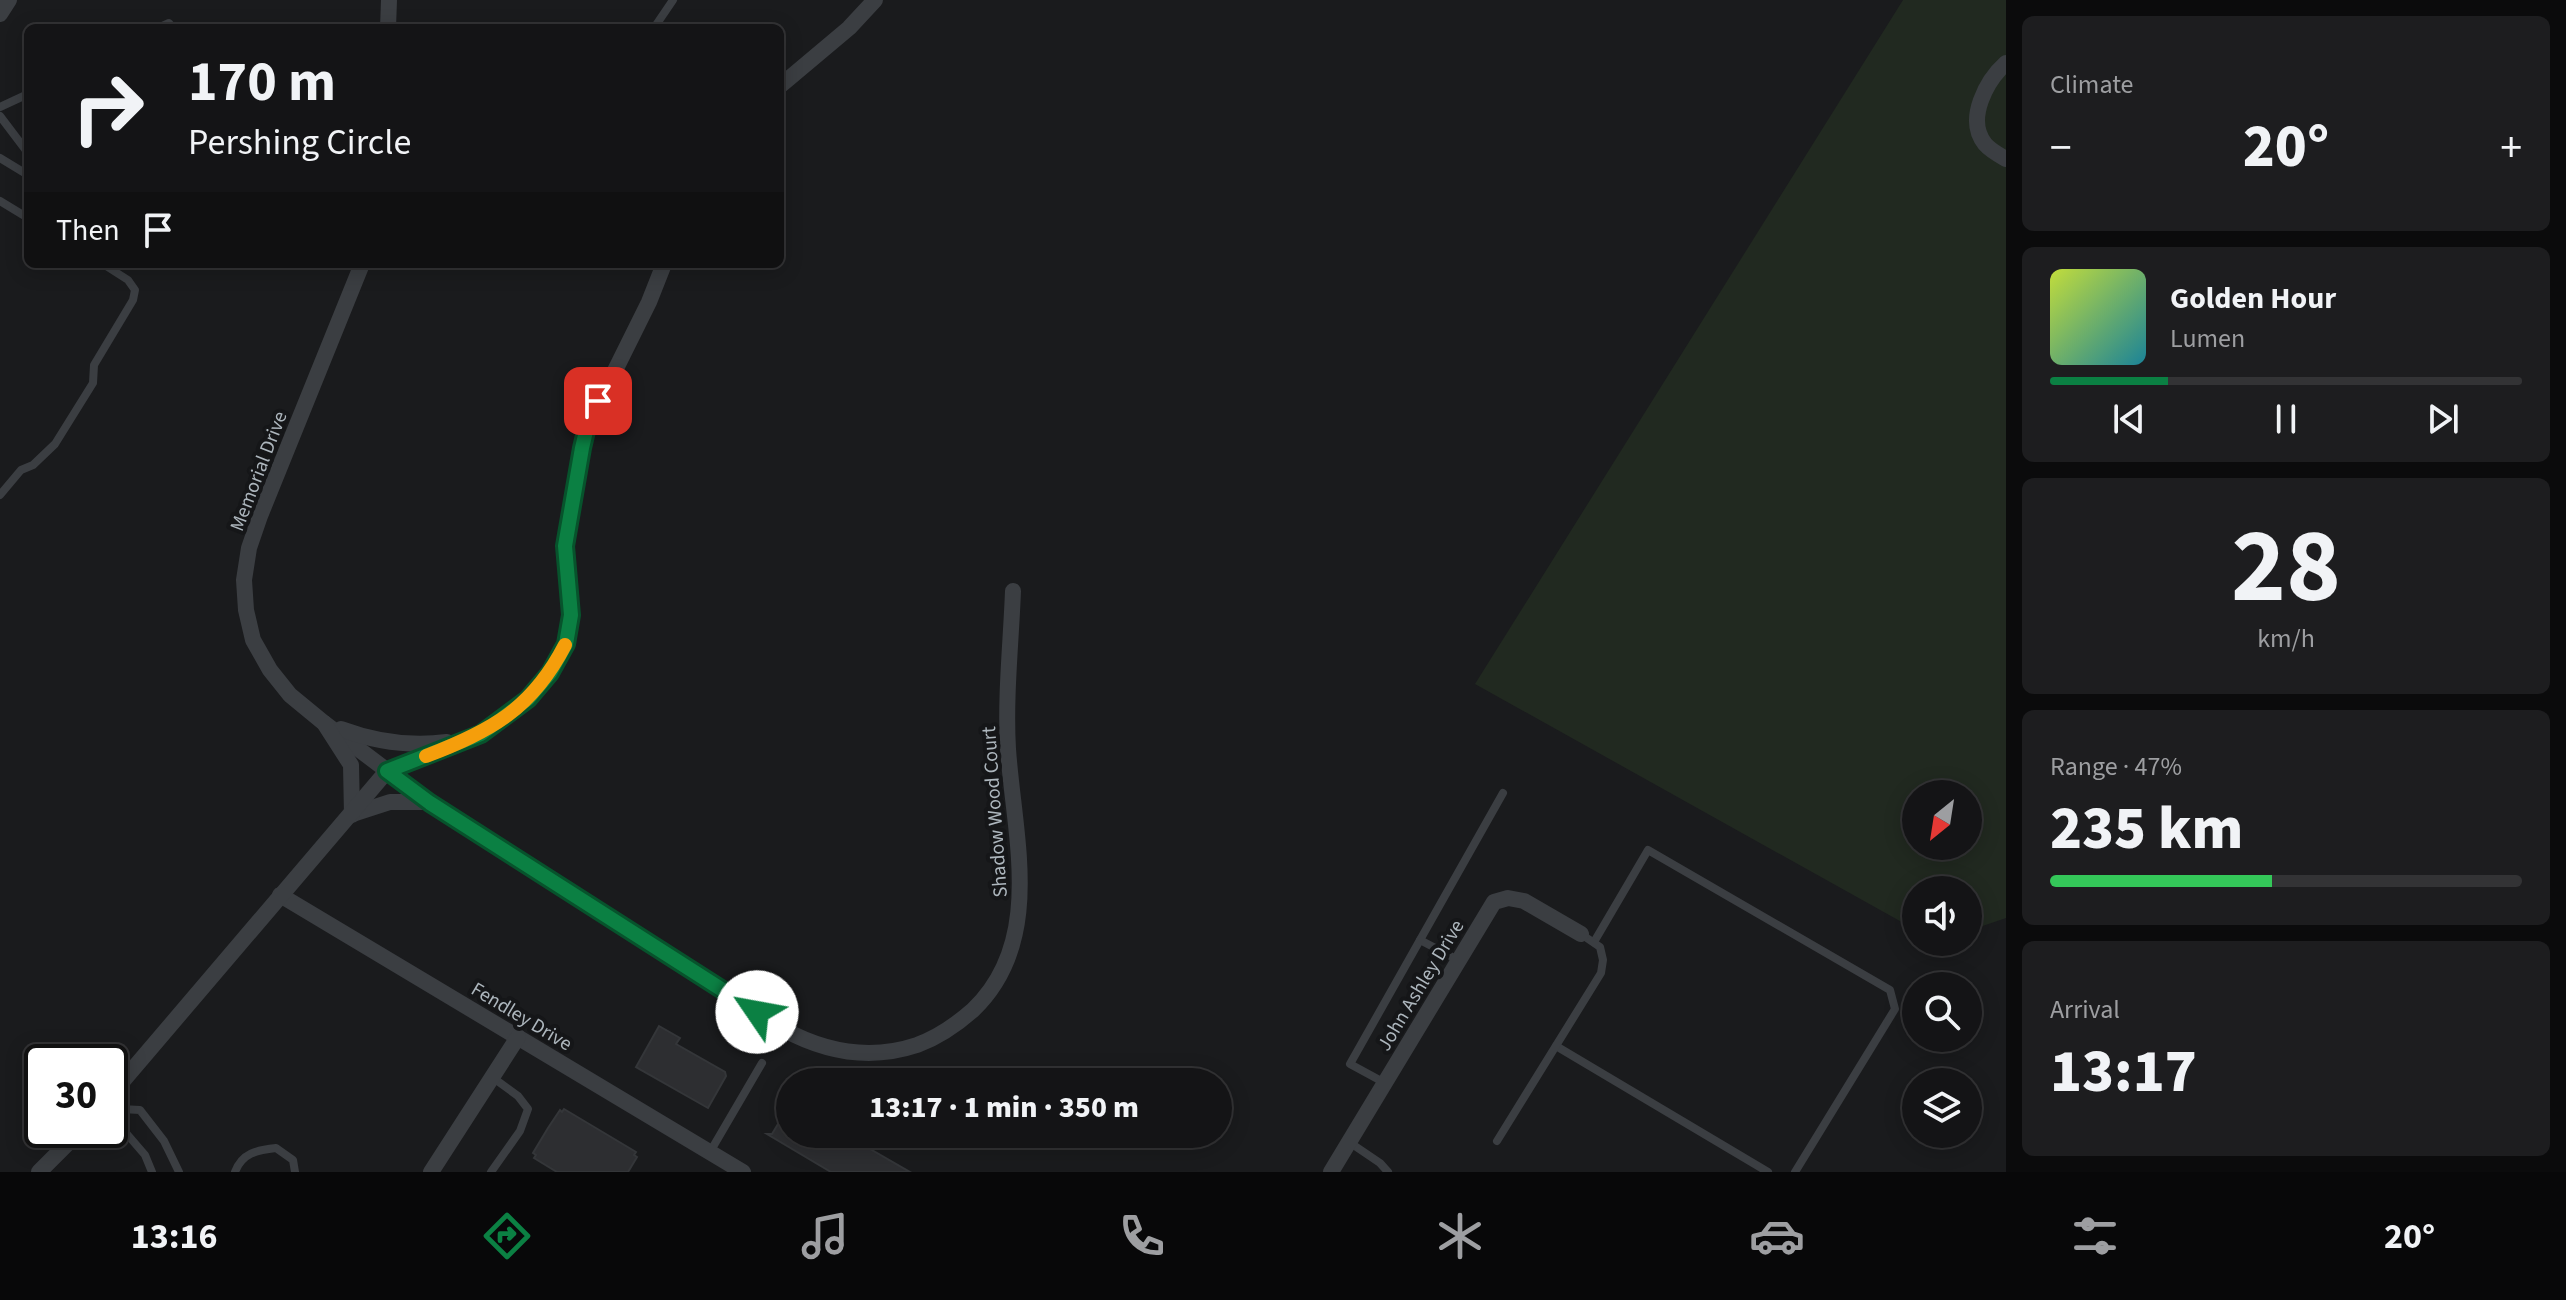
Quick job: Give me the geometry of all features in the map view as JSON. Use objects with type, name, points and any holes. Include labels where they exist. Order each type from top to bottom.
[{"type":"street","points":[[0,14],[9,0]]},
{"type":"street","points":[[388,24],[389,0]]},
{"type":"street","points":[[784,83],[849,28],[875,0]]},
{"type":"street","points":[[2006,63],[1989,80],[1979,121],[1985,144],[2006,159]]},
{"type":"street","name":"Memorial Drive","points":[[352,815],[351,765],[324,723],[290,695],[270,670],[253,640],[246,610],[244,580],[249,548],[260,516],[360,268]]},
{"type":"street","points":[[128,1082],[280,895],[387,771],[468,739],[498,723],[528,699],[550,673],[566,644],[571,615],[565,546],[587,427],[649,302],[662,268]]},
{"type":"street","name":"Shadow Wood Court","points":[[324,723],[430,803],[800,1038],[816,1046],[859,1054],[892,1051],[928,1041],[961,1021],[997,983],[1016,933],[1020,873],[1007,713],[1013,591]]},
{"type":"street","name":"Memorial Drive","points":[[324,723],[384,742],[433,744],[468,739]]},
{"type":"street","points":[[352,815],[390,802],[430,803]]},
{"type":"street","name":"Fendley Drive","points":[[280,895],[743,1172]]},
{"type":"street","name":"John Ashley Drive","points":[[1331,1172],[1494,902],[1508,898],[1524,901],[1588,938]]},
{"type":"street","points":[[431,1172],[518,1037]]},
{"type":"street","points":[[39,1172],[63,1148]]},
{"type":"lane","points":[[657,24],[673,0]]},
{"type":"lane","points":[[0,107],[24,96]]},
{"type":"lane","points":[[0,116],[24,148]]},
{"type":"lane","points":[[0,158],[24,173]]},
{"type":"lane","points":[[0,201],[24,216]]},
{"type":"lane","points":[[0,495],[21,470],[33,465],[55,444],[93,383],[94,365],[133,300],[135,290],[128,280],[109,268]]},
{"type":"lane","points":[[1385,1083],[1350,1064],[1503,793]]},
{"type":"lane","points":[[1497,1141],[1601,973],[1603,960],[1600,947],[1588,938],[1648,850],[1890,990],[1895,1009],[1795,1172]]},
{"type":"lane","points":[[1420,940],[1458,960]]},
{"type":"lane","points":[[1556,1046],[1768,1172]]},
{"type":"lane","points":[[710,1152],[762,1063]]},
{"type":"lane","points":[[491,1172],[520,1131],[528,1109],[518,1096],[492,1077]]},
{"type":"lane","points":[[128,1105],[140,1110],[164,1141],[179,1172]]},
{"type":"lane","points":[[128,1135],[145,1155],[152,1172]]},
{"type":"lane","points":[[1349,1142],[1388,1172]]},
{"type":"lane","points":[[235,1172],[243,1157],[257,1150],[276,1148],[293,1160],[295,1172]]},
{"type":"shaded area","points":[[1903,0],[2006,0],[2006,918],[1982,926],[1982,876],[1902,876],[1902,922],[1475,684]]},
{"type":"building","points":[[659,1026],[680,1038],[676,1044],[725,1072],[726,1076],[708,1108],[636,1067]]},
{"type":"building","points":[[564,1109],[636,1152],[634,1155],[637,1157],[628,1172],[557,1172],[534,1158],[536,1155],[533,1153],[548,1128],[560,1110],[562,1112]]},
{"type":"building","points":[[791,1148],[868,1148],[910,1172],[831,1172]]},
{"type":"slow traffic","points":[[426,756],[481,734],[498,723],[528,699],[550,673],[565,645]]},
{"type":"route","points":[[598,401],[582,448],[565,546],[571,615],[566,644],[550,673],[528,699],[481,734],[387,771],[430,803],[757,1012]]}]
